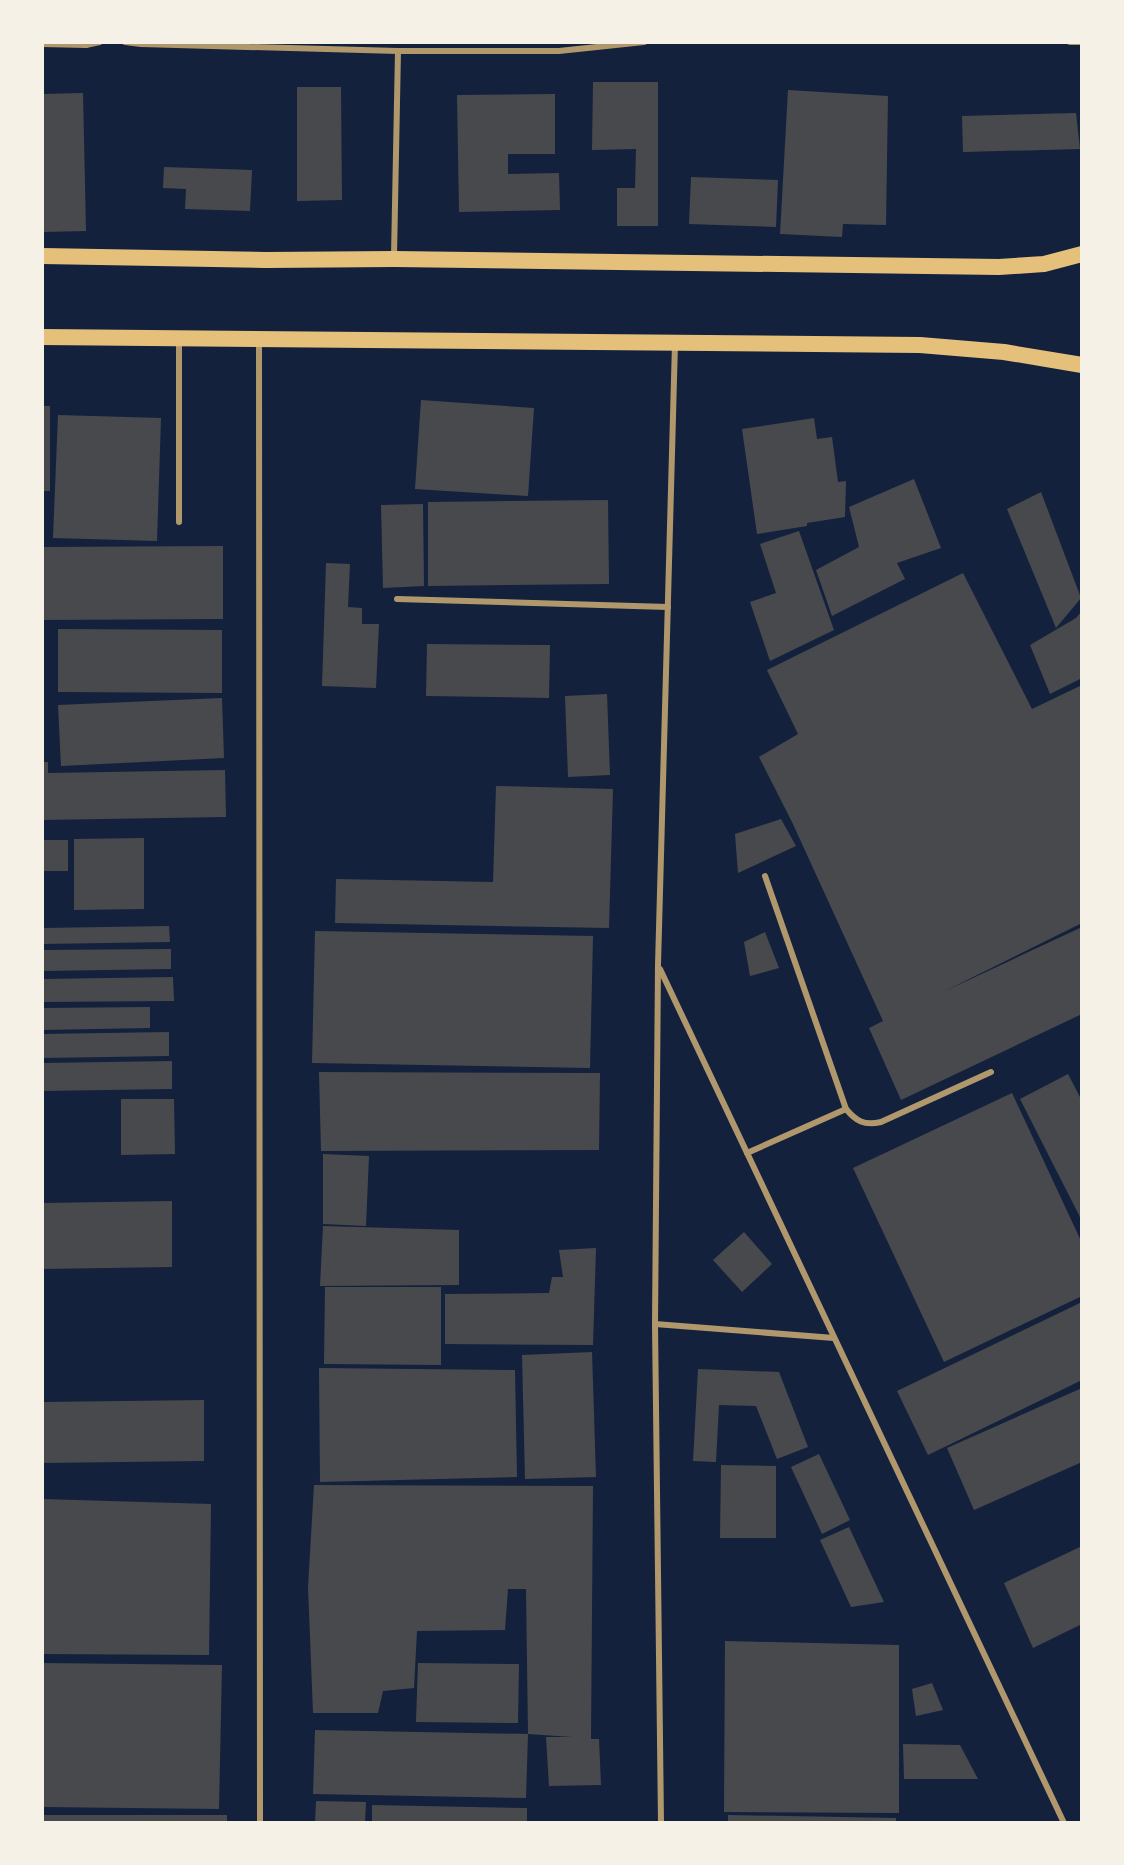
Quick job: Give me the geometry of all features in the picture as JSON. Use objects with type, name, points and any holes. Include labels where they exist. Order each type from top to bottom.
[{"type":"main road","points":[[42,256],[999,267],[1044,264],[1082,254]]},
{"type":"main road","points":[[42,337],[920,345],[1004,352],[1082,365]]},
{"type":"lane","points":[[42,44],[100,42]]},
{"type":"lane","points":[[125,42],[398,51],[559,51],[644,42]]},
{"type":"lane","points":[[1070,42],[1082,42]]},
{"type":"lane","points":[[394,259],[398,51]]},
{"type":"lane","points":[[179,338],[179,522]]},
{"type":"lane","points":[[259,339],[260,1823]]},
{"type":"lane","points":[[661,1823],[655,1324],[658,965],[675,343]]},
{"type":"lane","points":[[397,599],[668,607]]},
{"type":"lane","points":[[765,876],[846,1109],[854,1119],[861,1123],[881,1122],[991,1072]]},
{"type":"lane","points":[[658,965],[1064,1823]]},
{"type":"lane","points":[[747,1153],[846,1109]]},
{"type":"lane","points":[[655,1324],[834,1338]]},
{"type":"building","points":[[593,82],[658,82],[658,226],[617,226],[617,188],[635,188],[636,149],[592,150]]},
{"type":"building","points":[[297,87],[341,87],[342,200],[297,201]]},
{"type":"building","points":[[788,90],[888,96],[886,225],[843,224],[842,237],[780,234]]},
{"type":"building","points":[[83,93],[86,231],[42,232],[42,94]]},
{"type":"building","points":[[555,94],[555,154],[508,154],[508,174],[559,173],[560,210],[459,212],[457,95]]},
{"type":"building","points":[[1076,113],[1080,149],[963,152],[962,116]]},
{"type":"building","points":[[164,167],[252,170],[250,211],[185,209],[186,189],[163,188]]},
{"type":"building","points":[[691,177],[778,180],[776,227],[689,224]]},
{"type":"building","points":[[421,400],[534,408],[528,496],[415,489]]},
{"type":"building","points":[[42,406],[50,406],[50,491],[42,491]]},
{"type":"building","points":[[58,415],[161,418],[157,541],[53,538]]},
{"type":"building","points":[[814,418],[817,439],[832,437],[838,482],[846,481],[845,517],[757,534],[742,429]]},
{"type":"building","points":[[914,479],[941,548],[897,563],[905,579],[832,616],[816,570],[859,547],[849,507]]},
{"type":"building","points":[[1041,492],[1081,598],[1056,628],[1007,509]]},
{"type":"building","points":[[608,500],[609,584],[428,586],[428,502]]},
{"type":"building","points":[[423,504],[424,586],[383,588],[381,505]]},
{"type":"building","points":[[799,531],[834,630],[770,661],[750,602],[776,593],[760,544]]},
{"type":"building","points":[[223,546],[223,619],[42,620],[42,547]]},
{"type":"building","points":[[326,563],[350,564],[348,607],[362,608],[362,624],[379,624],[376,688],[322,686]]},
{"type":"building","points":[[963,573],[1032,709],[1082,685],[1082,923],[943,992],[1082,927],[1082,1014],[901,1100],[869,1028],[883,1021],[759,757],[798,734],[767,670]]},
{"type":"building","points":[[1082,611],[1082,678],[1050,694],[1030,645],[1076,618]]},
{"type":"building","points":[[58,629],[222,630],[222,693],[58,692]]},
{"type":"building","points":[[427,644],[550,645],[549,698],[426,696]]},
{"type":"building","points":[[607,694],[610,775],[568,777],[565,696]]},
{"type":"building","points":[[222,698],[224,758],[61,766],[58,705]]},
{"type":"building","points":[[42,762],[48,762],[48,773],[225,770],[226,817],[42,820]]},
{"type":"building","points":[[496,786],[613,789],[609,928],[335,923],[336,879],[493,882]]},
{"type":"building","points":[[781,819],[796,846],[738,873],[735,834]]},
{"type":"building","points":[[144,838],[144,909],[74,910],[74,839]]},
{"type":"building","points":[[42,840],[68,840],[68,871],[42,871]]},
{"type":"building","points":[[169,926],[170,942],[42,944],[42,928]]},
{"type":"building","points":[[315,931],[593,936],[590,1068],[312,1063]]},
{"type":"building","points":[[765,932],[779,968],[750,976],[744,942]]},
{"type":"building","points":[[171,949],[171,969],[42,971],[42,950]]},
{"type":"building","points":[[173,977],[174,1001],[42,1002],[42,979]]},
{"type":"building","points":[[150,1007],[150,1028],[42,1030],[42,1008]]},
{"type":"building","points":[[169,1032],[169,1056],[42,1058],[42,1034]]},
{"type":"building","points":[[172,1061],[172,1089],[42,1091],[42,1063]]},
{"type":"building","points":[[319,1072],[600,1073],[599,1150],[321,1151]]},
{"type":"building","points":[[1068,1074],[1082,1101],[1082,1221],[1020,1099]]},
{"type":"building","points":[[1012,1093],[1082,1243],[1082,1296],[944,1362],[853,1168]]},
{"type":"building","points":[[121,1099],[174,1099],[175,1154],[121,1155]]},
{"type":"building","points":[[323,1154],[369,1156],[366,1226],[323,1224]]},
{"type":"building","points":[[172,1201],[172,1267],[42,1269],[42,1203]]},
{"type":"building","points":[[323,1226],[459,1230],[459,1285],[320,1286]]},
{"type":"building","points":[[744,1232],[772,1264],[742,1292],[713,1260]]},
{"type":"building","points":[[596,1248],[593,1345],[445,1344],[445,1294],[549,1293],[552,1277],[563,1277],[559,1250]]},
{"type":"building","points":[[325,1287],[441,1287],[441,1365],[324,1364]]},
{"type":"building","points":[[1082,1302],[1082,1380],[928,1455],[897,1391]]},
{"type":"building","points":[[592,1352],[596,1477],[525,1479],[522,1355]]},
{"type":"building","points":[[319,1368],[515,1370],[517,1477],[320,1482]]},
{"type":"building","points":[[698,1369],[779,1372],[808,1447],[777,1459],[756,1406],[719,1405],[716,1462],[693,1461]]},
{"type":"building","points":[[1082,1388],[1082,1462],[974,1510],[947,1448]]},
{"type":"building","points":[[204,1400],[204,1461],[42,1463],[42,1402]]},
{"type":"building","points":[[819,1454],[850,1520],[822,1534],[791,1467]]},
{"type":"building","points":[[721,1465],[776,1466],[776,1538],[720,1538]]},
{"type":"building","points":[[314,1485],[593,1486],[591,1739],[599,1739],[601,1785],[549,1786],[546,1737],[572,1737],[528,1734],[526,1589],[508,1589],[505,1630],[417,1631],[414,1688],[383,1691],[378,1713],[313,1713],[308,1587]]},
{"type":"building","points":[[42,1499],[211,1504],[209,1655],[42,1654]]},
{"type":"building","points":[[849,1527],[884,1602],[851,1607],[820,1540]]},
{"type":"building","points":[[1082,1546],[1082,1624],[1033,1648],[1004,1583]]},
{"type":"building","points":[[725,1641],[899,1645],[899,1813],[724,1812]]},
{"type":"building","points":[[42,1663],[222,1665],[219,1809],[42,1807]]},
{"type":"building","points":[[418,1663],[519,1664],[518,1723],[416,1722]]},
{"type":"building","points":[[932,1683],[943,1710],[916,1716],[912,1689]]},
{"type":"building","points":[[315,1730],[528,1734],[526,1798],[313,1794]]},
{"type":"building","points":[[903,1744],[960,1745],[978,1779],[904,1779]]},
{"type":"building","points":[[316,1801],[366,1802],[365,1823],[315,1823]]},
{"type":"building","points":[[372,1805],[527,1808],[527,1823],[372,1823]]},
{"type":"building","points":[[42,1815],[227,1815],[227,1823],[42,1823]]},
{"type":"building","points":[[728,1815],[896,1818],[896,1823],[728,1823]]}]
